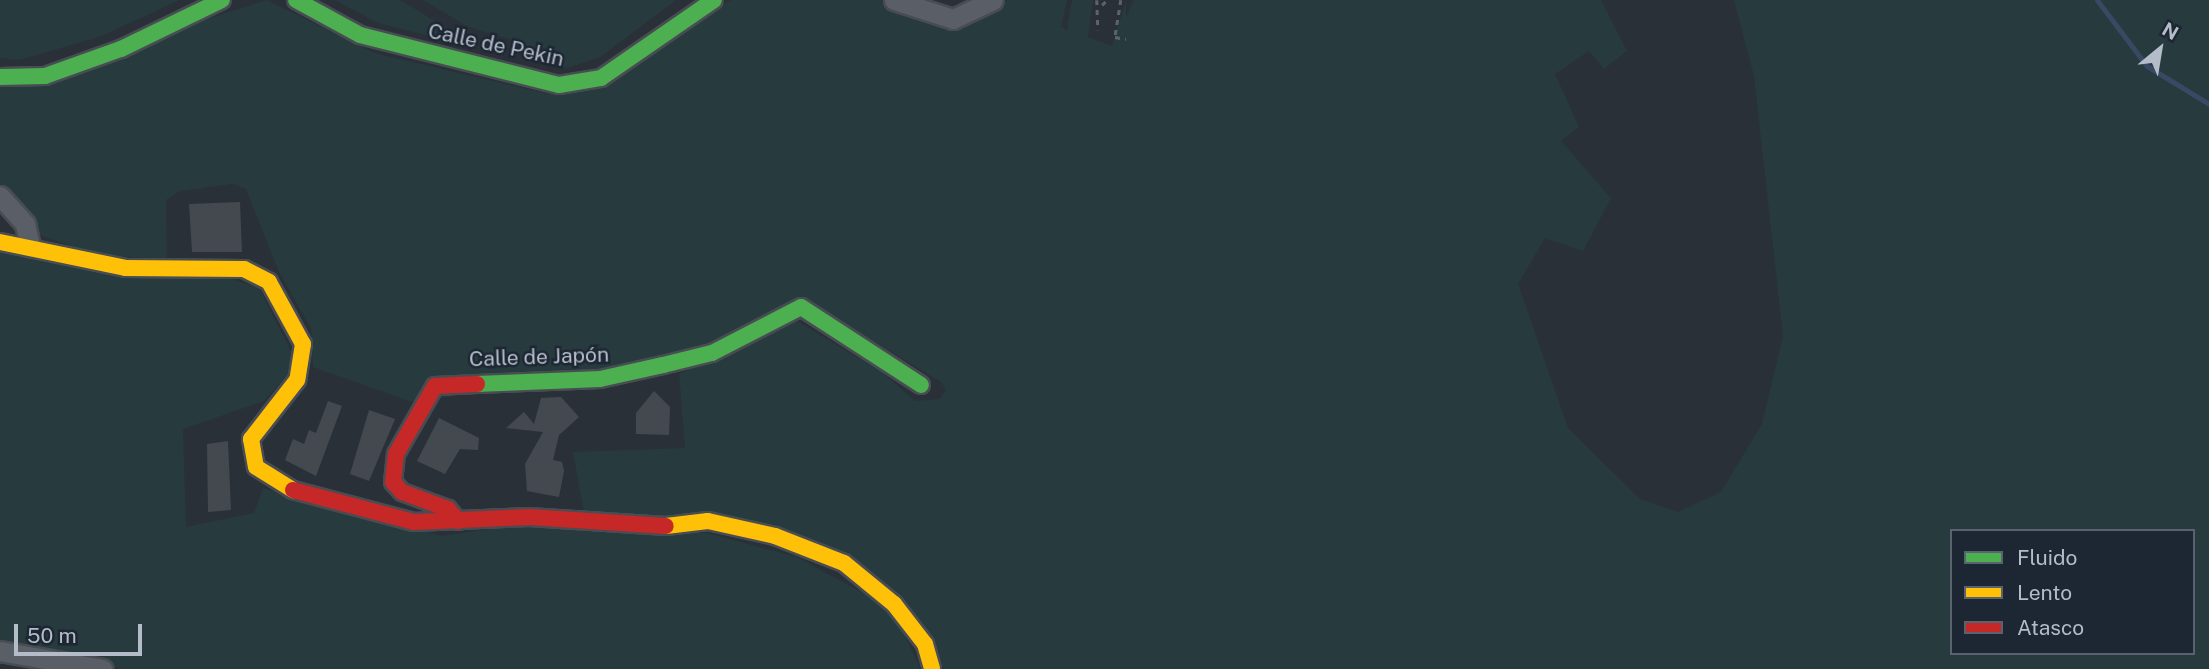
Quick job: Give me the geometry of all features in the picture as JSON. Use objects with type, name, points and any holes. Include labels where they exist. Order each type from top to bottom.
[{"type":"street","points":[[0,77],[45,76],[121,49],[222,0]]},
{"type":"street","name":"Calle de Pekin","points":[[296,0],[359,35],[559,85],[601,78],[714,0]]},
{"type":"street","points":[[894,0],[953,19],[993,0]]},
{"type":"street","points":[[0,195],[25,224],[30,246]]},
{"type":"street","points":[[0,242],[30,246],[125,268],[244,269],[269,282],[298,325],[303,362],[297,380],[251,439],[256,467],[279,486],[414,522],[529,517],[641,529],[708,522],[775,536],[844,563],[894,604],[925,644],[932,669]]},
{"type":"street","name":"Calle de Japón","points":[[458,521],[448,509],[393,482],[396,454],[435,386],[600,379],[712,353],[801,307],[921,385]]},
{"type":"street","points":[[0,651],[102,669]]},
{"type":"path","points":[[1097,0],[1102,5]]},
{"type":"path","points":[[1098,30],[1102,5],[1107,0]]},
{"type":"path","points":[[1121,0],[1115,37],[1126,39]]},
{"type":"green space","points":[[0,0],[180,0],[99,37],[19,60],[0,58]]},
{"type":"green space","points":[[267,0],[374,53],[548,94],[731,0],[883,0],[919,17],[969,24],[1007,0],[1067,0],[1061,27],[1067,30],[1072,0],[1093,0],[1088,37],[1112,46],[1126,0],[1126,17],[1134,0],[1601,0],[1627,51],[1604,69],[1589,51],[1555,74],[1579,127],[1561,141],[1611,198],[1583,251],[1545,238],[1518,284],[1568,428],[1640,499],[1678,512],[1721,492],[1762,424],[1783,336],[1754,76],[1734,0],[2209,0],[2209,669],[944,669],[852,560],[675,518],[584,513],[573,452],[685,448],[679,374],[794,319],[883,373],[915,401],[940,399],[946,390],[941,382],[804,299],[683,354],[415,403],[313,367],[311,328],[279,272],[246,189],[232,184],[179,191],[166,200],[167,260],[95,254],[39,235],[24,205],[0,184],[0,84]]},
{"type":"green space","points":[[335,0],[400,0],[482,49],[378,23]]},
{"type":"green space","points":[[423,0],[676,0],[600,57],[567,68],[537,63],[509,39],[468,27]]},
{"type":"green space","points":[[0,252],[217,274],[259,288],[292,353],[288,374],[264,401],[183,429],[186,527],[254,513],[263,488],[442,536],[515,525],[707,533],[797,557],[876,600],[897,620],[921,669],[122,669],[0,645]]},
{"type":"building","points":[[240,202],[242,252],[192,252],[189,204]]},
{"type":"building","points":[[654,391],[670,407],[669,435],[636,434],[636,413]]},
{"type":"building","points":[[561,397],[579,417],[559,435],[553,460],[562,462],[564,471],[559,497],[527,491],[525,464],[543,432],[506,428],[524,412],[534,424],[541,398]]},
{"type":"building","points":[[328,401],[342,406],[316,476],[285,460],[293,439],[304,444],[309,430],[316,433]]},
{"type":"building","points":[[369,410],[395,419],[369,481],[350,474]]},
{"type":"building","points":[[439,418],[479,438],[478,450],[460,449],[445,474],[417,461]]},
{"type":"building","points":[[228,441],[231,510],[208,512],[207,444]]},
{"type":"waterway","points":[[2097,0],[2147,66],[2209,104]]},
{"type":"traffic: fast","points":[[0,77],[45,76],[121,49],[222,0]]},
{"type":"traffic: fast","points":[[296,0],[360,35],[559,85],[601,78],[714,0]]},
{"type":"traffic: fast","points":[[477,384],[600,379],[663,365],[712,353],[801,307],[921,385]]},
{"type":"traffic: slow","points":[[0,242],[125,268],[244,269],[269,282],[303,344],[297,380],[251,439],[256,467],[293,490]]},
{"type":"traffic: slow","points":[[666,526],[708,521],[775,536],[844,563],[894,604],[925,644],[932,669]]},
{"type":"traffic: jam","points":[[458,521],[448,509],[402,492],[393,482],[396,454],[435,386],[477,384]]},
{"type":"traffic: jam","points":[[293,490],[414,522],[529,517],[666,526]]}]
